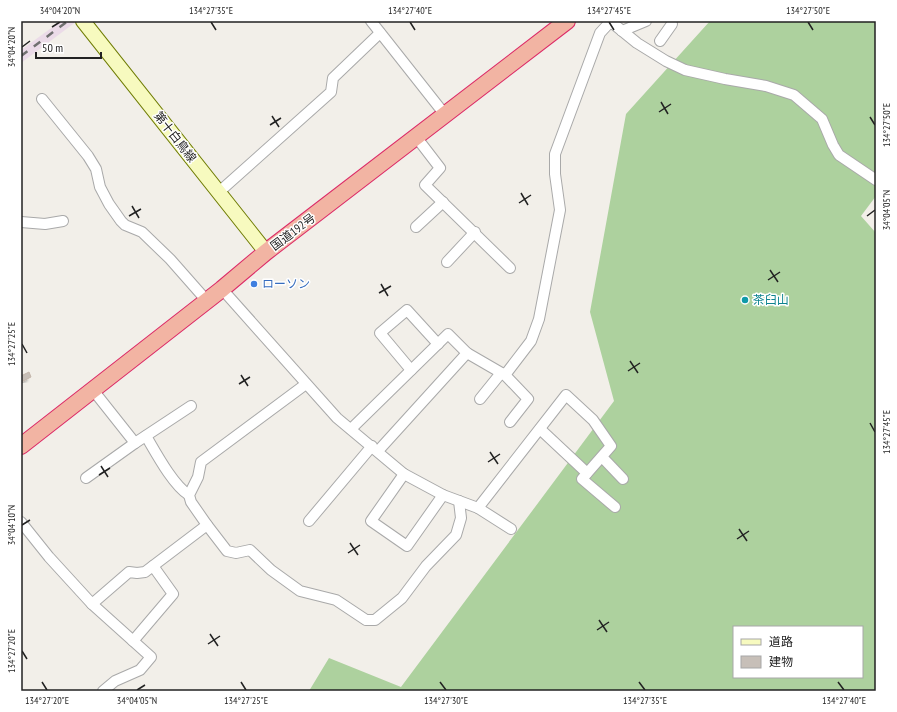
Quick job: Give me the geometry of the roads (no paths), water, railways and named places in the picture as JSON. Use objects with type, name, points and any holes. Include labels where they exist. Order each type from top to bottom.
[{"type":"highway","name":"国道192号","points":[[21,446],[207,301],[266,252],[446,116],[567,21]]},
{"type":"main road","name":"第十白鳥線","points":[[83,21],[266,252]]},
{"type":"street","points":[[371,21],[446,116]]},
{"type":"street","points":[[480,399],[532,341],[539,319],[560,210],[555,174],[555,154],[600,33],[610,21],[637,43],[666,61],[685,70],[766,86],[794,95],[822,119],[833,145],[840,154],[876,180]]},
{"type":"street","points":[[622,31],[646,21]]},
{"type":"street","points":[[660,41],[672,24]]},
{"type":"street","points":[[219,192],[331,92],[333,78],[380,33]]},
{"type":"street","points":[[42,99],[88,156],[96,169],[100,188],[121,221],[125,225],[142,232],[170,259],[207,301]]},
{"type":"street","points":[[417,138],[440,168],[425,184],[510,268]]},
{"type":"street","points":[[416,227],[443,202]]},
{"type":"street","points":[[21,222],[45,224],[62,221]]},
{"type":"street","points":[[447,262],[474,232]]},
{"type":"street","points":[[222,289],[338,418],[404,474],[443,494],[478,508],[511,529]]},
{"type":"street","points":[[411,370],[380,333],[408,310],[438,344]]},
{"type":"street","points":[[352,429],[448,334],[468,353],[503,374],[528,399],[510,422]]},
{"type":"street","points":[[309,521],[375,448],[468,353]]},
{"type":"street","points":[[188,495],[198,477],[201,462],[306,384]]},
{"type":"street","points":[[93,390],[135,443]]},
{"type":"street","points":[[478,508],[566,395],[593,420],[611,446],[582,478],[615,507]]},
{"type":"street","points":[[86,478],[191,406]]},
{"type":"street","points":[[540,429],[587,473]]},
{"type":"street","points":[[146,436],[176,483],[188,495],[207,526],[227,551],[236,553],[250,550],[271,570],[300,591],[336,600],[366,620],[375,620],[402,598],[426,566],[456,535],[461,518],[459,501]]},
{"type":"street","points":[[602,457],[623,479]]},
{"type":"street","points":[[404,474],[371,521],[407,546],[443,494]]},
{"type":"street","points":[[21,522],[49,557],[92,604],[151,657],[140,670],[115,681],[103,691]]},
{"type":"street","points":[[92,604],[129,572],[145,572],[207,526]]},
{"type":"street","points":[[133,641],[172,594],[153,566]]},
{"type":"railway","points":[[21,56],[68,21]]},
{"type":"place","name":"ローソン","points":[[254,284]]},
{"type":"place","name":"茶臼山","points":[[745,300]]}]
